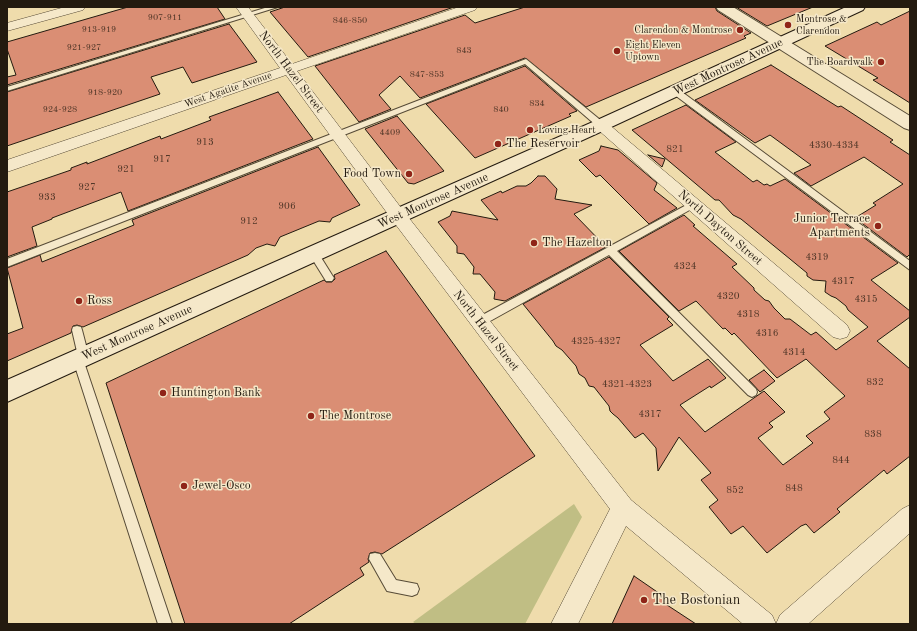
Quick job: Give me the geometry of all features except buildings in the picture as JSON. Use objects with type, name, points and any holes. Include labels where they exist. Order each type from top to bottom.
[{"type":"main road","points":[[722,7],[910,124]]},
{"type":"main road","name":"West Montrose Avenue","points":[[7,391],[601,125],[858,7]]},
{"type":"street","points":[[7,27],[79,7]]},
{"type":"street","name":"West Agatite Avenue","points":[[7,166],[471,7]]},
{"type":"street","name":"North Hazel Street","points":[[245,11],[479,322],[623,508],[763,624]]},
{"type":"street","name":"North Dayton Street","points":[[601,125],[840,331]]},
{"type":"street","points":[[564,624],[623,508]]},
{"type":"street","points":[[789,624],[910,517]]},
{"type":"lane","points":[[7,89],[245,11],[275,7]]},
{"type":"lane","points":[[7,264],[526,61],[601,125]]},
{"type":"lane","points":[[675,91],[910,266]]},
{"type":"lane","points":[[479,322],[692,205]]},
{"type":"lane","points":[[610,250],[752,392]]},
{"type":"lane","points":[[314,254],[328,278]]},
{"type":"lane","points":[[77,330],[81,358],[165,624]]},
{"type":"lane","points":[[375,559],[392,586],[412,589]]},
{"type":"shaded area","points":[[574,504],[582,517],[525,624],[416,624],[413,622]]},
{"type":"place","name":"Montrose & Clarendon","points":[[788,25]]},
{"type":"place","name":"Clarendon & Montrose","points":[[740,30]]},
{"type":"place","name":"Eight Eleven Uptown","points":[[617,51]]},
{"type":"place","name":"The Boardwalk","points":[[881,62]]},
{"type":"place","name":"Loving Heart","points":[[530,130]]},
{"type":"place","name":"The Reservoir","points":[[498,144]]},
{"type":"place","name":"Food Town","points":[[409,174]]},
{"type":"place","name":"Junior Terrace Apartments","points":[[878,226]]},
{"type":"place","name":"The Hazelton","points":[[534,243]]},
{"type":"place","name":"Ross","points":[[79,301]]},
{"type":"place","name":"Huntington Bank","points":[[163,393]]},
{"type":"place","name":"The Montrose","points":[[311,416]]},
{"type":"place","name":"Jewel-Osco","points":[[184,486]]},
{"type":"place","name":"The Bostonian","points":[[644,600]]}]
